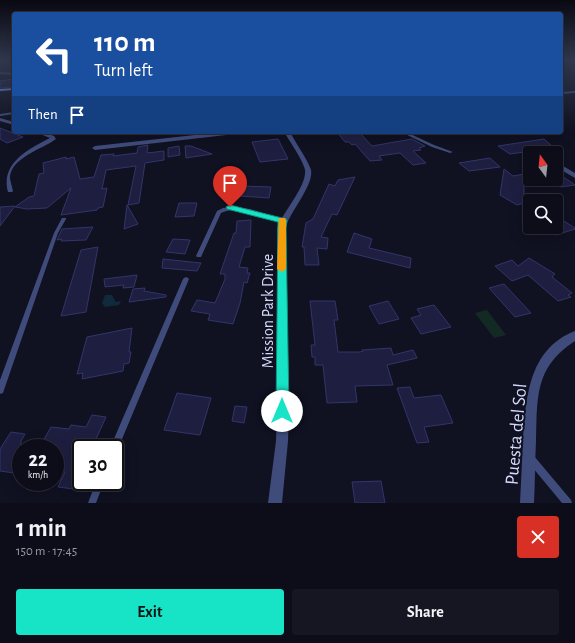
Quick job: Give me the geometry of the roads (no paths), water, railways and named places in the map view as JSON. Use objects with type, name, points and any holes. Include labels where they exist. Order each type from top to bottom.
[{"type":"main road","points":[[0,90],[12,89]]},
{"type":"street","points":[[563,93],[575,92]]},
{"type":"street","points":[[0,115],[12,113]]},
{"type":"street","points":[[0,119],[12,123]]},
{"type":"street","points":[[10,192],[7,178],[10,168],[26,154],[51,141],[53,137],[44,134]]},
{"type":"street","points":[[95,148],[218,134]]},
{"type":"street","name":"Mission Park Drive","points":[[275,503],[282,441],[281,228],[283,221],[307,182],[309,172],[288,134]]},
{"type":"street","points":[[563,168],[575,176]]},
{"type":"street","name":"Puesta del Sol","points":[[527,503],[532,404],[535,383],[539,370],[549,355],[562,343],[575,336]]},
{"type":"lane","points":[[407,134],[433,146],[451,152]]},
{"type":"lane","points":[[199,256],[220,212],[224,208],[236,208],[283,221]]},
{"type":"lane","points":[[0,390],[56,234],[64,219]]},
{"type":"lane","points":[[118,439],[186,279]]},
{"type":"lane","points":[[529,457],[568,503]]},
{"type":"lane","points":[[92,503],[97,491]]},
{"type":"water","points":[[105,295],[112,295],[116,302],[121,301],[119,305],[105,307],[102,303]]}]
